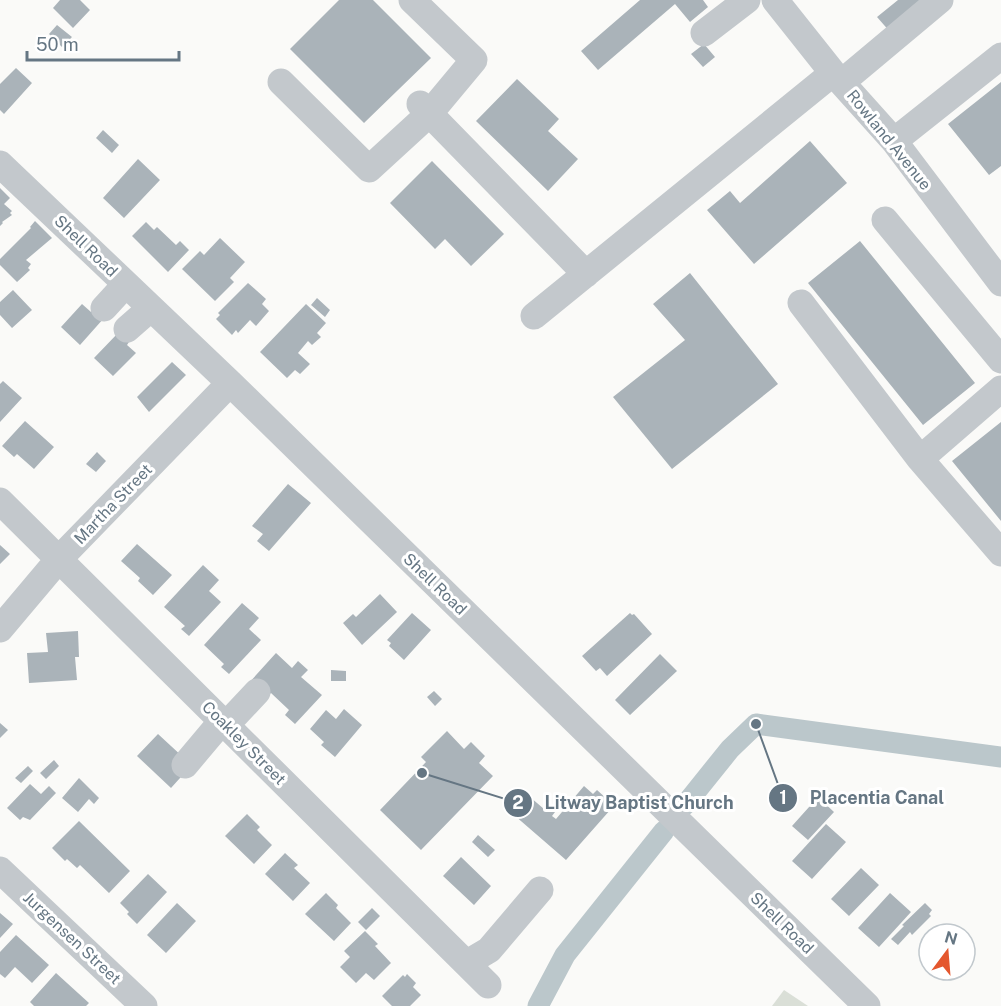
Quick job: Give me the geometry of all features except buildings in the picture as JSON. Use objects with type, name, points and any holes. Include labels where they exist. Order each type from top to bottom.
[{"type":"street","points":[[281,82],[369,168],[474,60],[412,0]]},
{"type":"street","points":[[704,33],[747,0]]},
{"type":"street","name":"Rowland Avenue","points":[[775,0],[838,78],[894,141],[1001,283]]},
{"type":"street","points":[[534,316],[838,78],[898,35],[940,0]]},
{"type":"street","points":[[894,141],[1001,57]]},
{"type":"street","points":[[425,109],[586,274]]},
{"type":"street","name":"Shell Road","points":[[0,164],[230,383],[867,1006]]},
{"type":"street","points":[[885,220],[1001,360]]},
{"type":"street","points":[[104,308],[126,284]]},
{"type":"street","points":[[801,303],[920,459],[1001,553]]},
{"type":"street","points":[[127,329],[151,308]]},
{"type":"street","name":"Martha Street","points":[[0,629],[59,559],[230,383]]},
{"type":"street","points":[[920,459],[1001,389]]},
{"type":"street","name":"Coakley Street","points":[[0,501],[488,985]]},
{"type":"street","points":[[185,765],[257,692]]},
{"type":"street","name":"Jurgensen Street","points":[[0,870],[144,1006]]},
{"type":"street","points":[[467,963],[489,950],[540,890]]},
{"type":"shaded area","points":[[784,990],[808,1006],[772,1006]]},
{"type":"waterway","points":[[685,805],[730,749],[756,724],[1001,757]]},
{"type":"waterway","points":[[538,1006],[565,955],[664,831]]},
{"type":"place","name":"Placentia Canal","points":[[756,724]]},
{"type":"place","name":"Litway Baptist Church","points":[[422,773]]}]
